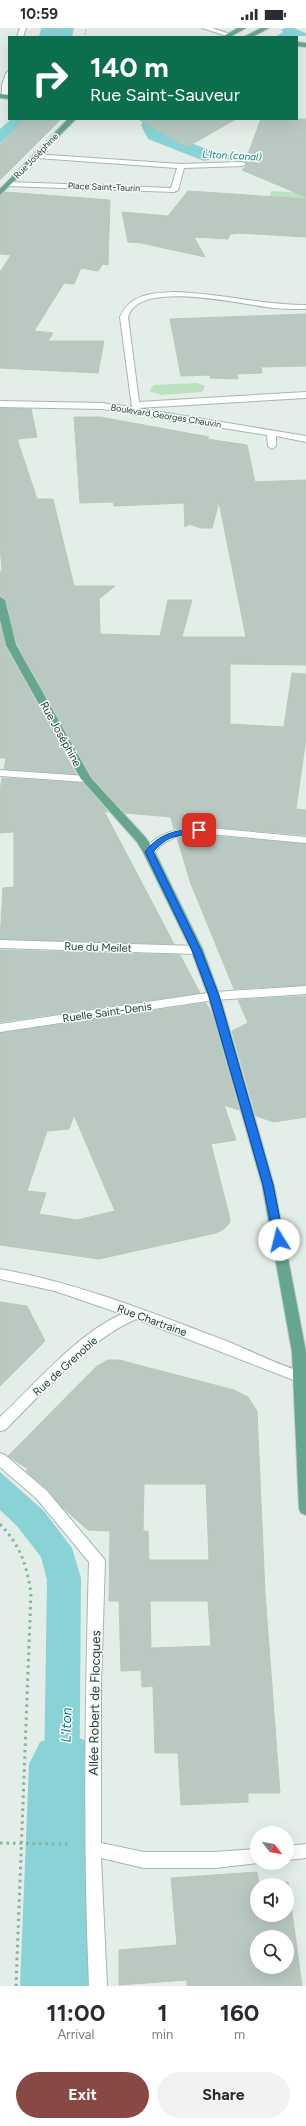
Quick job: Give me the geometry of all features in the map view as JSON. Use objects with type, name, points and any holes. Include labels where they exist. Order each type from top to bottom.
[{"type":"main road","points":[[228,36],[243,28]]},
{"type":"main road","points":[[249,36],[266,28]]},
{"type":"main road","name":"Rue Joséphine","points":[[0,193],[71,120]]},
{"type":"main road","name":"Rue Joséphine","points":[[0,600],[11,645],[86,779],[142,840],[149,852],[197,950],[214,996],[268,1185],[299,1352],[303,1377],[306,1509]]},
{"type":"street","points":[[204,28],[228,36]]},
{"type":"street","points":[[5,96],[3,86],[8,75]]},
{"type":"street","points":[[37,156],[181,166],[242,164]]},
{"type":"street","name":"Place Saint-Taurin","points":[[10,184],[174,190],[181,166]]},
{"type":"street","points":[[306,307],[283,307],[201,295],[164,295],[138,300],[128,307],[124,316],[132,407],[306,395]]},
{"type":"street","name":"Boulevard Georges Chauvin","points":[[0,404],[132,407],[306,439]]},
{"type":"street","points":[[271,433],[272,446]]},
{"type":"street","points":[[0,773],[86,779]]},
{"type":"street","points":[[149,852],[158,842],[177,832],[199,830],[306,840]]},
{"type":"street","name":"Rue du Meilet","points":[[0,944],[197,950]]},
{"type":"street","name":"Ruelle Saint-Denis","points":[[0,1028],[214,996],[306,990]]},
{"type":"street","name":"Rue Chartraine","points":[[0,1274],[32,1279],[83,1294],[255,1357],[303,1377]]},
{"type":"street","name":"Rue de Grenoble","points":[[0,1426],[78,1351],[112,1324],[135,1314]]},
{"type":"street","name":"Allée Robert de Flocques","points":[[0,1459],[42,1495],[96,1560],[93,1687],[92,1883],[98,1986]]},
{"type":"street","points":[[93,1849],[144,1860],[215,1860],[250,1857]]},
{"type":"street","points":[[294,1852],[306,1851]]},
{"type":"path","points":[[0,1524],[18,1543],[25,1558],[31,1593],[16,1986]]},
{"type":"path","points":[[0,1843],[40,1842],[76,1844]]},
{"type":"green space","points":[[271,191],[306,193],[306,216],[265,214]]},
{"type":"green space","points":[[197,383],[205,386],[202,392],[161,395],[149,391],[154,385]]},
{"type":"water","points":[[41,28],[74,28],[72,36],[39,36]]},
{"type":"water","points":[[285,28],[294,28],[306,33],[306,36],[277,36],[283,32],[281,30]]},
{"type":"water","points":[[10,120],[25,120],[0,144],[0,129]]},
{"type":"water","points":[[156,139],[171,139],[212,154],[248,155],[249,160],[201,156],[167,145]]},
{"type":"water","points":[[0,1472],[44,1511],[72,1548],[81,1578],[79,1838],[43,1839],[47,1580],[41,1557],[17,1526],[0,1510]]},
{"type":"water","points":[[79,1847],[77,1986],[39,1986],[42,1848]]},
{"type":"building","points":[[306,119],[306,197],[242,170],[247,165],[245,162],[261,120]]},
{"type":"building","points":[[23,120],[60,120],[0,180],[0,145]]},
{"type":"building","points":[[140,120],[234,120],[187,147]]},
{"type":"building","points":[[188,191],[306,199],[306,237],[239,233],[230,234],[228,239],[194,237],[205,257],[141,243],[128,242],[122,212],[168,216]]},
{"type":"building","points":[[5,192],[110,200],[108,265],[103,264],[98,271],[81,268],[74,284],[64,283],[34,331],[53,333],[48,341],[104,341],[98,373],[0,368],[0,272],[11,255],[0,254],[0,196]]},
{"type":"building","points":[[306,314],[306,366],[261,367],[262,373],[237,374],[238,379],[210,378],[210,375],[181,376],[170,319]]},
{"type":"building","points":[[0,408],[31,409],[37,437],[17,439],[37,499],[53,499],[74,586],[115,586],[99,599],[100,634],[160,636],[168,600],[192,600],[182,637],[246,637],[219,502],[212,528],[201,528],[189,524],[185,527],[184,503],[114,506],[113,502],[80,503],[74,417],[100,417],[209,437],[207,439],[247,445],[255,482],[306,480],[306,665],[230,664],[230,724],[284,727],[292,673],[306,674],[306,738],[296,809],[306,810],[306,835],[199,826],[174,829],[171,817],[125,813],[92,777],[17,644],[6,600],[0,596],[0,572],[2,571],[0,545]]},
{"type":"building","points":[[0,626],[5,646],[76,774],[4,769],[6,758],[0,758]]},
{"type":"building","points":[[2,778],[83,783],[108,812],[104,811],[174,944],[0,939],[3,888],[14,887],[14,832],[0,833],[0,791]]},
{"type":"building","points":[[199,835],[306,844],[306,985],[234,989],[191,884],[177,838]]},
{"type":"building","points":[[0,950],[180,955],[200,993],[0,1022]]},
{"type":"building","points":[[306,996],[306,1117],[274,1122],[256,1116],[232,1031],[248,1023],[238,1000]]},
{"type":"building","points":[[206,1003],[212,1014],[239,1110],[224,1105],[236,1140],[211,1144],[230,1222],[224,1229],[216,1233],[99,1259],[0,1245],[0,1033]],"holes":[[[74,1115],[115,1211],[77,1220],[39,1214],[46,1193],[27,1191],[47,1131],[69,1129]]]},
{"type":"building","points":[[0,1302],[27,1306],[45,1341],[0,1386]]},
{"type":"building","points":[[108,1360],[119,1360],[234,1390],[248,1397],[257,1411],[265,1593],[280,1793],[248,1793],[248,1802],[181,1805],[178,1753],[155,1753],[153,1686],[142,1687],[141,1670],[121,1671],[119,1601],[109,1601],[110,1531],[88,1530],[62,1507],[48,1490],[26,1471],[28,1469],[8,1456],[97,1366]],"holes":[[[144,1484],[206,1484],[209,1560],[149,1560],[148,1531],[143,1531]],[[150,1601],[208,1601],[211,1646],[151,1648]]]},
{"type":"building","points":[[257,1872],[258,1878],[250,1878],[250,1922],[293,1922],[302,1986],[187,1986],[187,1980],[119,1985],[119,1950],[177,1945],[171,1878]]},
{"type":"waterway","name":"L'Iton (canal)","points":[[152,120],[150,125],[155,135],[204,155]]},
{"type":"waterway","name":"L'Iton","points":[[59,1986],[65,1764]]},
{"type":"route","points":[[199,830],[177,832],[158,842],[149,852],[197,950],[214,996],[268,1185],[279,1240]]}]
